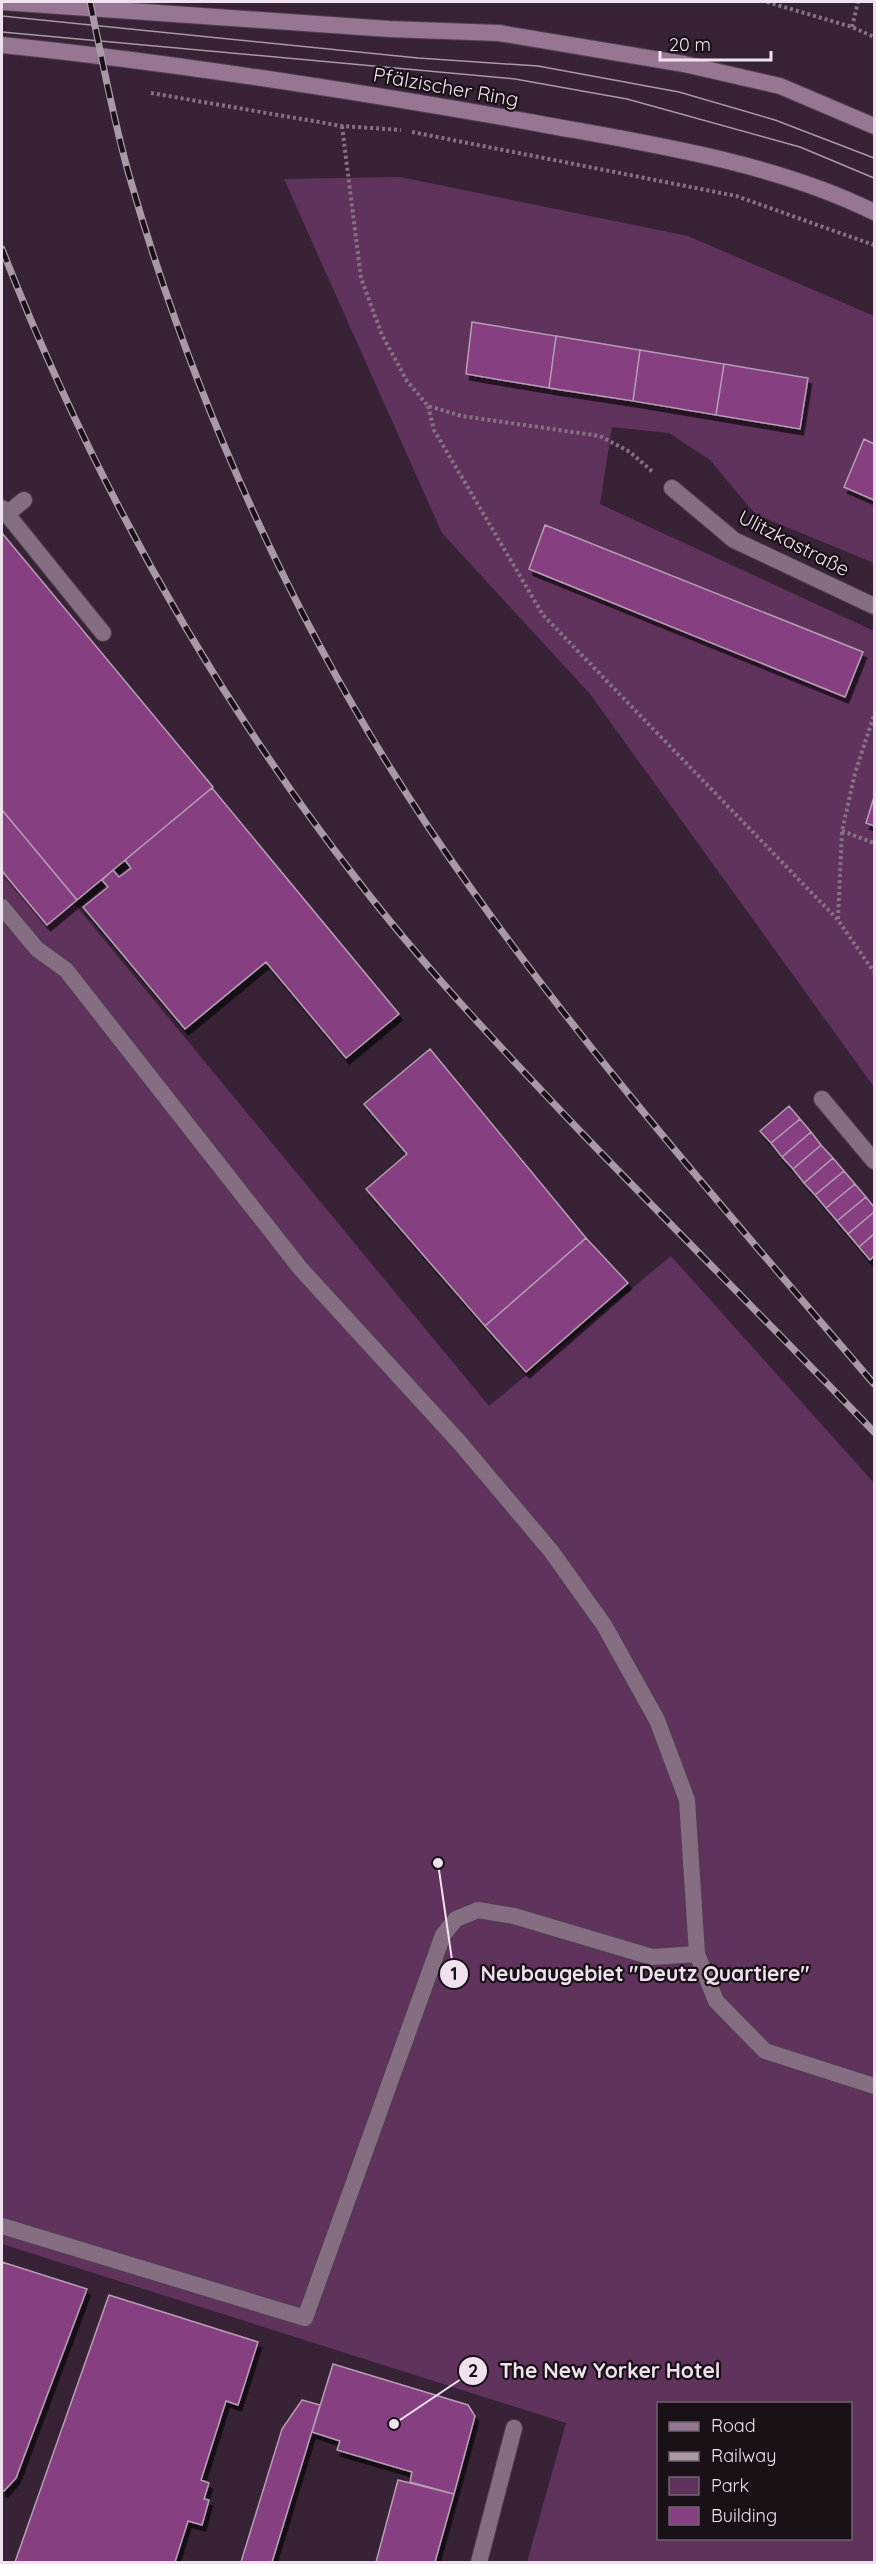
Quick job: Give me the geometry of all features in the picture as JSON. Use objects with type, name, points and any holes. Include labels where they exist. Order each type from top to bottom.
[{"type":"main road","points":[[2,2],[388,29],[499,33],[684,64],[780,86],[874,126]]},
{"type":"main road","name":"Pfälzischer Ring","points":[[2,45],[62,51],[408,100],[598,135],[765,170],[839,195],[874,212]]},
{"type":"street","name":"Ulitzkastraße","points":[[672,488],[734,540],[874,606]]},
{"type":"street","points":[[24,500],[4,511],[103,633]]},
{"type":"street","points":[[2,908],[37,949],[66,970],[300,1268],[460,1443],[551,1551],[603,1625],[657,1720],[687,1800],[697,1954],[716,2001],[765,2051],[874,2086]]},
{"type":"street","points":[[822,1099],[874,1161]]},
{"type":"street","points":[[2,2226],[305,2318],[443,1935],[456,1920],[478,1910],[514,1916],[652,1958],[697,1954]]},
{"type":"street","points":[[479,2562],[514,2428]]},
{"type":"path","points":[[767,2],[852,27],[874,37]]},
{"type":"path","points":[[852,27],[858,2]]},
{"type":"path","points":[[145,92],[342,126],[400,130],[736,196],[874,245]]},
{"type":"path","points":[[342,126],[361,278],[382,335],[407,381],[428,406],[434,430],[543,615],[838,920],[874,972]]},
{"type":"path","points":[[428,406],[462,416],[600,436],[630,452],[672,488]]},
{"type":"path","points":[[838,920],[842,831],[855,773],[874,716]]},
{"type":"path","points":[[842,831],[874,843]]},
{"type":"green space","points":[[400,177],[688,236],[874,316],[874,563],[755,514],[710,460],[669,433],[612,427],[600,504],[874,631],[874,1087],[590,694],[442,533],[284,179]]},
{"type":"green space","points":[[2,816],[489,1406],[671,1256],[874,1483],[874,2562],[527,2562],[566,2423],[2,2244]]},
{"type":"building","points":[[472,322],[556,336],[549,388],[466,374]]},
{"type":"building","points":[[556,336],[640,350],[633,401],[549,388]]},
{"type":"building","points":[[640,350],[724,364],[716,415],[633,401]]},
{"type":"building","points":[[724,364],[808,378],[800,429],[716,415]]},
{"type":"building","points":[[864,439],[874,444],[874,500],[844,487]]},
{"type":"building","points":[[545,525],[863,652],[845,697],[529,569]]},
{"type":"building","points":[[2,533],[213,787],[77,900],[2,810]]},
{"type":"building","points":[[212,788],[399,1014],[346,1058],[266,962],[185,1029],[83,907],[108,887],[102,880],[113,870],[119,877],[131,868],[125,860]]},
{"type":"building","points":[[874,797],[874,826],[866,823]]},
{"type":"building","points":[[2,810],[77,900],[47,925],[2,871]]},
{"type":"building","points":[[430,1049],[586,1238],[485,1326],[366,1189],[407,1154],[364,1104]]},
{"type":"building","points":[[789,1106],[800,1119],[771,1143],[760,1131]]},
{"type":"building","points":[[800,1119],[811,1132],[782,1157],[771,1143]]},
{"type":"building","points":[[811,1132],[821,1145],[793,1169],[782,1157]]},
{"type":"building","points":[[821,1145],[833,1158],[804,1183],[793,1169]]},
{"type":"building","points":[[833,1158],[844,1171],[815,1195],[804,1183]]},
{"type":"building","points":[[844,1171],[855,1184],[826,1208],[815,1195]]},
{"type":"building","points":[[855,1184],[866,1197],[837,1221],[826,1208]]},
{"type":"building","points":[[866,1197],[874,1207],[874,1212],[848,1234],[837,1221]]},
{"type":"building","points":[[874,1212],[874,1234],[859,1247],[848,1234]]},
{"type":"building","points":[[874,1234],[874,1256],[870,1260],[859,1247]]},
{"type":"building","points":[[586,1238],[628,1283],[526,1372],[485,1326]]},
{"type":"building","points":[[2,2262],[87,2289],[16,2478],[4,2491],[2,2490]]},
{"type":"building","points":[[109,2295],[258,2342],[238,2405],[226,2401],[201,2480],[209,2483],[204,2499],[209,2500],[202,2525],[188,2521],[175,2562],[15,2562]]},
{"type":"building","points":[[333,2364],[468,2405],[475,2416],[454,2494],[410,2482],[412,2472],[337,2450],[340,2441],[312,2432]]},
{"type":"building","points":[[302,2400],[320,2405],[272,2562],[241,2562],[282,2429]]},
{"type":"building","points":[[398,2480],[454,2494],[435,2562],[376,2562]]},
{"type":"tram line","points":[[2,16],[418,58],[538,66],[679,92],[775,120],[874,158]]},
{"type":"tram line","points":[[2,32],[515,79],[627,99],[800,147],[874,178]]},
{"type":"railway","points":[[90,2],[129,175],[185,346],[254,513],[293,595],[336,675],[381,753],[429,828],[533,973],[644,1112],[874,1384]]},
{"type":"railway","points":[[2,249],[73,415],[156,576],[201,654],[301,804],[381,910],[491,1036],[548,1098],[874,1432]]},
{"type":"place","name":"Neubaugebiet \"Deutz Quartiere\"","points":[[438,1863]]},
{"type":"place","name":"The New Yorker Hotel","points":[[394,2424]]}]
